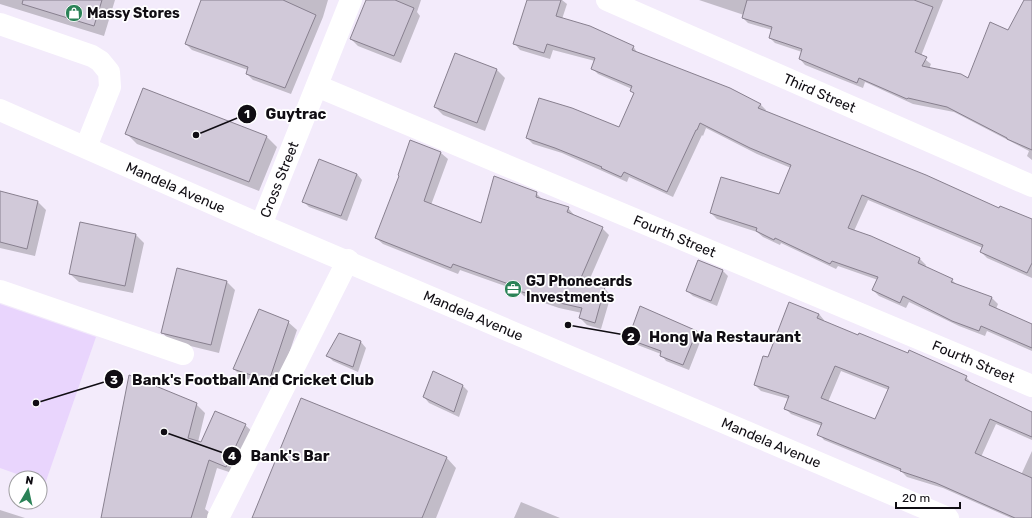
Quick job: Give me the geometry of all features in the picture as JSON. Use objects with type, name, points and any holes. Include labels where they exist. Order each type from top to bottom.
[{"type":"street","name":"Cross Street","points":[[261,225],[351,0]]},
{"type":"street","name":"Third Street","points":[[607,0],[1032,186]]},
{"type":"street","points":[[0,24],[92,56],[106,67],[111,78],[110,87],[86,147]]},
{"type":"street","name":"Fourth Street","points":[[317,86],[1032,386]]},
{"type":"street","name":"Mandela Avenue","points":[[0,110],[261,225],[348,260],[948,518]]},
{"type":"street","points":[[218,518],[348,260]]},
{"type":"street","points":[[0,291],[183,354]]},
{"type":"shaded area","points":[[0,304],[96,337],[48,475],[48,470],[8,471],[0,468]]},
{"type":"building","name":"Massy Stores","points":[[23,0],[102,0],[94,26],[22,4]]},
{"type":"building","points":[[201,0],[283,0],[316,15],[285,88],[246,74],[248,67],[185,44]]},
{"type":"building","points":[[366,0],[395,0],[414,8],[394,56],[350,39]]},
{"type":"building","points":[[527,0],[561,0],[556,16],[590,26],[634,46],[632,50],[730,88],[761,104],[758,108],[926,175],[999,208],[1000,206],[1032,219],[1032,263],[1027,273],[980,252],[983,245],[862,195],[848,228],[871,236],[920,258],[918,263],[953,279],[951,282],[992,297],[989,305],[1032,324],[1032,348],[981,326],[979,331],[952,321],[903,296],[900,303],[872,290],[878,277],[832,261],[830,264],[775,238],[774,240],[756,231],[757,228],[710,213],[721,177],[779,194],[791,165],[750,148],[700,123],[667,192],[624,172],[621,177],[601,168],[602,167],[526,138],[539,98],[572,108],[619,127],[634,93],[630,91],[632,86],[591,69],[595,58],[547,44],[544,53],[513,44]]},
{"type":"building","points":[[747,0],[914,0],[933,7],[915,52],[927,57],[922,66],[961,74],[968,78],[990,22],[1008,30],[1024,0],[1032,0],[1032,150],[1007,139],[947,107],[907,99],[859,78],[857,83],[799,59],[802,49],[769,38],[772,27],[742,18]]},
{"type":"building","points":[[455,53],[497,69],[477,123],[434,107]]},
{"type":"building","points":[[143,88],[267,136],[249,182],[125,134]]},
{"type":"building","points":[[410,140],[441,152],[424,201],[481,223],[494,176],[537,192],[536,197],[569,207],[567,212],[603,227],[580,280],[605,287],[595,323],[579,318],[582,308],[551,301],[516,290],[517,287],[453,264],[451,268],[375,238],[399,176],[398,175]]},
{"type":"building","points":[[319,159],[357,174],[341,216],[302,202]]},
{"type":"building","points":[[0,191],[38,201],[27,249],[0,242]]},
{"type":"building","points":[[80,222],[136,234],[125,286],[69,274]]},
{"type":"building","points":[[698,260],[723,270],[711,301],[686,291]]},
{"type":"building","points":[[177,268],[227,281],[211,345],[161,333]]},
{"type":"building","points":[[789,302],[819,314],[817,318],[908,353],[909,350],[967,376],[965,380],[1032,412],[1032,437],[990,419],[975,453],[1032,478],[1032,518],[1015,518],[936,483],[900,471],[901,469],[817,435],[822,423],[784,409],[789,396],[754,385],[763,356],[768,357]],"holes":[[[835,366],[889,387],[875,419],[821,398]]]},
{"type":"building","points":[[640,306],[697,331],[683,365],[660,356],[661,351],[628,339]]},
{"type":"building","points":[[259,309],[289,321],[269,381],[233,369]]},
{"type":"building","points":[[339,333],[361,341],[353,367],[326,356]]},
{"type":"building","points":[[433,371],[463,385],[454,412],[423,397]]},
{"type":"building","points":[[129,375],[197,403],[188,438],[201,442],[215,411],[246,424],[226,467],[209,460],[191,518],[101,518]]},
{"type":"building","points":[[301,398],[447,457],[422,518],[252,518]]},
{"type":"place","name":"Massy Stores","points":[[74,13]]},
{"type":"place","name":"Guytrac","points":[[196,135]]},
{"type":"place","name":"GJ Phonecards Investments","points":[[513,289]]},
{"type":"place","name":"Hong Wa Restaurant","points":[[568,325]]},
{"type":"place","name":"Bank's Football And Cricket Club","points":[[36,403]]},
{"type":"place","name":"Bank's Bar","points":[[164,432]]}]
